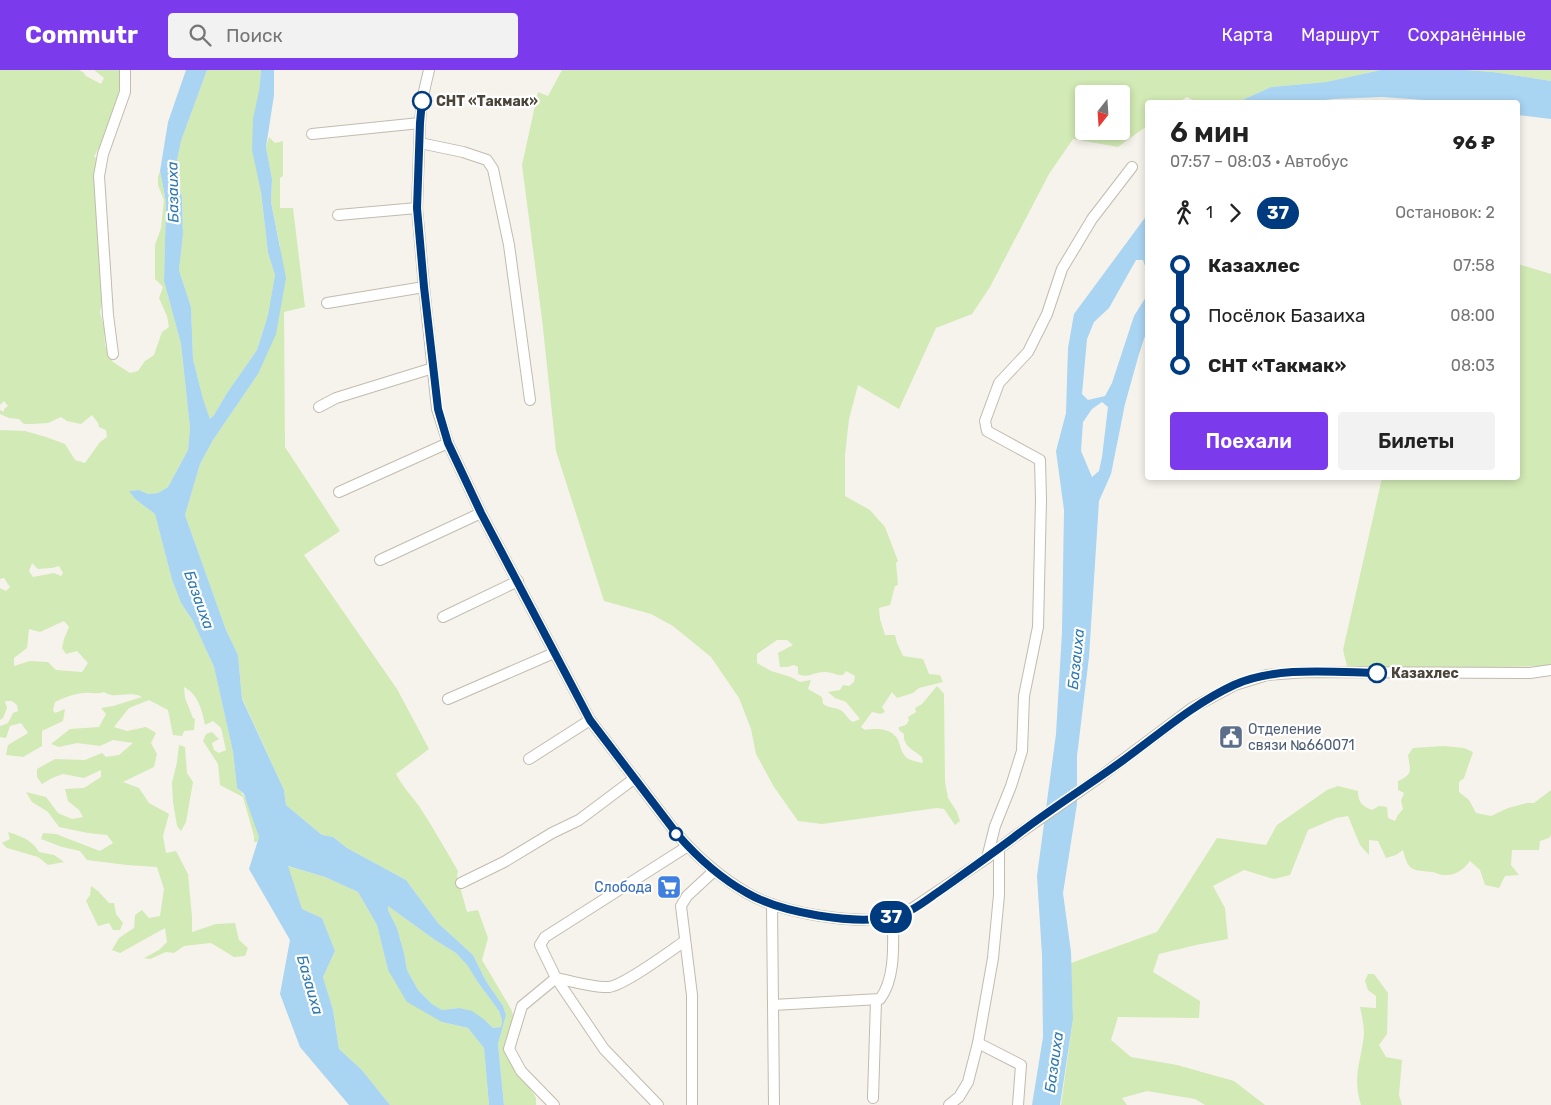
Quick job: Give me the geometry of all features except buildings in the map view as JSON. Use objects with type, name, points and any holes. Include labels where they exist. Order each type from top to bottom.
[{"type":"street","points":[[113,354],[108,315],[99,176],[103,154],[125,92],[125,70]]},
{"type":"street","points":[[429,70],[422,100],[417,208],[438,409],[448,443],[481,513],[590,720],[688,846],[714,871],[748,894],[772,904],[832,917],[866,920],[893,917],[914,908],[987,858],[1014,836],[1100,777],[1192,708],[1235,685],[1267,675],[1308,672],[1530,673],[1551,670]]},
{"type":"street","points":[[312,134],[420,123]]},
{"type":"street","points":[[420,143],[463,152],[488,160],[493,169],[509,245],[530,400]]},
{"type":"street","points":[[987,858],[995,826],[1011,786],[1022,751],[1024,696],[1038,627],[1041,500],[1040,460],[987,431],[985,421],[999,383],[1028,352],[1047,314],[1062,269],[1092,219],[1132,167]]},
{"type":"street","points":[[338,214],[417,208]]},
{"type":"street","points":[[328,303],[424,287]]},
{"type":"street","points":[[319,407],[336,398],[433,368]]},
{"type":"street","points":[[339,492],[448,443]]},
{"type":"street","points":[[380,560],[481,513]]},
{"type":"street","points":[[443,616],[518,581]]},
{"type":"street","points":[[448,699],[554,653]]},
{"type":"street","points":[[529,759],[590,720]]},
{"type":"street","points":[[460,883],[504,862],[552,833],[579,820],[635,778]]},
{"type":"street","points":[[658,1105],[604,1049],[556,978],[540,946],[546,937],[688,846]]},
{"type":"street","points":[[949,1105],[959,1097],[968,1082],[978,1043],[993,958],[999,895],[999,849]]},
{"type":"street","points":[[692,1105],[692,996],[681,906],[687,896],[714,871]]},
{"type":"street","points":[[772,904],[774,1105]]},
{"type":"street","points":[[774,1004],[880,999],[886,991],[894,955],[893,917]]},
{"type":"street","points":[[556,978],[610,987],[622,983],[686,941]]},
{"type":"street","points":[[554,1105],[522,1071],[509,1049],[522,1006],[556,978]]},
{"type":"street","points":[[873,1098],[876,1000]]},
{"type":"street","points":[[978,1043],[1021,1065],[1018,1105]]},
{"type":"street","points":[[540,1090],[540,1105]]},
{"type":"green space","points":[[0,70],[79,70],[101,84],[104,78],[94,70],[122,70],[120,87],[104,147],[98,149],[94,157],[97,158],[95,168],[104,294],[100,312],[104,328],[105,346],[113,362],[130,373],[138,371],[145,361],[154,355],[162,332],[169,327],[167,316],[159,298],[163,287],[155,279],[155,245],[161,228],[164,200],[158,185],[160,171],[166,202],[164,281],[181,344],[190,428],[188,450],[168,487],[158,493],[148,494],[139,490],[129,491],[135,499],[155,514],[172,580],[181,603],[193,621],[214,667],[233,752],[237,788],[246,798],[251,811],[259,837],[257,842],[254,842],[243,797],[220,785],[218,764],[203,741],[206,734],[212,732],[219,739],[212,743],[214,750],[219,753],[226,750],[221,728],[213,721],[205,725],[199,703],[189,690],[184,687],[185,698],[195,719],[194,730],[184,731],[182,736],[173,735],[168,710],[149,700],[129,708],[114,727],[127,731],[146,727],[156,733],[151,743],[157,754],[154,767],[123,782],[139,788],[149,803],[169,814],[163,836],[166,853],[176,851],[188,874],[192,932],[216,924],[235,923],[239,940],[248,948],[245,956],[234,957],[211,943],[184,946],[174,953],[166,952],[150,959],[144,958],[159,950],[167,942],[165,928],[120,953],[112,950],[119,938],[134,928],[135,915],[142,910],[149,918],[160,916],[164,889],[157,867],[87,860],[80,851],[41,839],[43,833],[56,834],[100,851],[113,843],[107,835],[59,827],[48,812],[32,802],[26,792],[46,797],[58,813],[72,819],[83,817],[79,810],[68,801],[65,789],[84,788],[101,777],[101,770],[84,778],[63,774],[42,784],[37,777],[37,769],[55,759],[85,760],[102,753],[106,757],[119,755],[133,743],[113,740],[100,746],[77,743],[59,747],[51,744],[70,729],[99,727],[106,714],[101,708],[142,697],[132,694],[113,695],[104,692],[72,695],[61,699],[55,702],[53,710],[55,713],[65,709],[63,721],[42,731],[42,746],[23,757],[6,755],[8,745],[28,733],[21,723],[10,726],[6,738],[0,737],[0,726],[8,723],[13,713],[18,711],[17,705],[12,701],[5,701],[7,708],[3,718],[0,720],[0,588],[6,591],[10,587],[4,578],[0,579],[0,430],[25,431],[65,444],[75,460],[85,463],[100,442],[107,437],[106,430],[99,427],[92,415],[81,424],[67,421],[61,417],[48,423],[24,424],[19,419],[9,418],[0,414],[0,410],[4,412],[4,409],[8,406],[4,401],[0,405]],"holes":[[[32,563],[38,569],[59,566],[63,573],[61,576],[54,573],[33,577],[29,571]],[[64,621],[69,627],[62,648],[66,654],[77,651],[88,663],[82,672],[56,670],[48,662],[30,661],[14,666],[14,658],[27,648],[29,629],[40,632]]]},
{"type":"green space","points":[[207,70],[261,70],[259,91],[261,192],[268,253],[275,275],[268,315],[257,350],[210,419],[203,400],[193,359],[191,307],[179,270],[183,235],[182,197],[175,170],[181,141]]},
{"type":"green space","points":[[562,70],[1381,70],[1326,82],[1271,87],[1242,100],[1192,100],[1187,97],[1182,100],[1145,100],[1145,127],[1130,138],[1130,85],[1075,85],[1075,139],[1073,139],[1049,174],[990,287],[972,314],[936,328],[899,409],[858,385],[849,419],[845,455],[845,496],[870,510],[885,527],[898,561],[896,563],[898,585],[895,586],[890,605],[879,608],[880,619],[885,635],[895,635],[903,656],[923,659],[929,674],[940,675],[943,682],[919,688],[913,693],[897,698],[892,692],[882,707],[885,712],[881,714],[872,712],[861,727],[865,730],[879,729],[892,733],[898,740],[902,752],[907,758],[923,763],[922,757],[905,742],[904,734],[899,730],[899,727],[906,725],[909,720],[908,717],[916,712],[915,708],[922,704],[937,686],[944,694],[945,782],[948,798],[957,812],[960,821],[955,825],[944,809],[937,808],[822,824],[798,821],[774,787],[756,754],[751,729],[739,698],[711,657],[673,626],[651,614],[604,601],[556,451],[542,319],[522,165],[538,92],[548,96]],"holes":[[[777,640],[787,640],[793,645],[778,653],[780,667],[794,665],[798,667],[798,674],[802,675],[822,672],[843,675],[846,671],[855,676],[854,682],[849,686],[843,685],[840,690],[828,692],[835,698],[846,702],[860,719],[853,722],[840,710],[823,704],[822,697],[808,689],[811,680],[800,682],[771,671],[757,663],[757,654]]]},
{"type":"green space","points":[[1464,70],[1551,70],[1551,81],[1493,72]]},
{"type":"green space","points":[[269,137],[275,143],[283,141],[283,176],[280,178],[280,208],[293,208],[305,307],[284,312],[285,447],[340,531],[304,555],[397,689],[429,749],[396,774],[419,806],[458,871],[457,876],[467,912],[478,910],[488,938],[482,960],[514,1017],[506,1047],[536,1098],[536,1105],[504,1105],[498,1044],[506,1015],[503,1006],[486,981],[473,955],[438,923],[406,880],[347,848],[333,837],[322,835],[286,805],[284,790],[242,698],[238,655],[226,630],[185,515],[200,464],[213,440],[258,374],[280,246],[271,202],[272,179],[266,147]]},
{"type":"green space","points":[[1079,140],[1128,140],[1118,147]]},
{"type":"green space","points":[[1520,265],[1551,274],[1551,666],[1442,668],[1347,666],[1343,650],[1382,480],[1520,480]]},
{"type":"green space","points":[[179,745],[185,747],[187,773],[193,782],[186,822],[181,831],[177,826],[172,783]]},
{"type":"green space","points":[[1444,746],[1464,748],[1473,752],[1464,778],[1459,782],[1459,792],[1469,800],[1476,813],[1491,816],[1508,808],[1534,803],[1551,790],[1551,835],[1549,838],[1540,841],[1539,850],[1512,850],[1511,865],[1519,875],[1505,876],[1499,888],[1485,885],[1480,870],[1470,861],[1459,871],[1444,875],[1412,868],[1407,862],[1403,850],[1396,855],[1386,858],[1378,841],[1369,840],[1369,855],[1360,845],[1348,816],[1336,818],[1308,830],[1290,875],[1274,879],[1244,870],[1213,886],[1225,908],[1228,939],[1159,954],[1153,972],[1200,1001],[1199,1018],[1118,1017],[1111,1040],[1131,1057],[1177,1065],[1234,1081],[1265,1105],[1205,1105],[1195,1099],[1147,1091],[1122,1098],[1127,1105],[1061,1105],[1073,1019],[1071,963],[1157,932],[1217,838],[1266,845],[1277,825],[1327,790],[1338,786],[1358,791],[1361,803],[1372,810],[1379,806],[1387,807],[1388,818],[1395,821],[1403,809],[1401,801],[1404,793],[1398,790],[1398,781],[1409,774],[1408,755],[1413,748]]},
{"type":"green space","points":[[8,832],[26,839],[39,852],[54,855],[64,862],[48,865],[38,857],[7,848],[2,843],[10,839]]},
{"type":"green space","points":[[287,866],[325,877],[358,892],[377,925],[388,970],[442,1022],[468,1028],[484,1048],[489,1105],[390,1105],[361,1069],[339,1049],[333,1010],[323,977],[335,951],[322,918],[302,909]]},
{"type":"green space","points":[[91,886],[109,903],[114,903],[116,914],[123,923],[120,930],[113,930],[109,923],[98,926],[86,901],[90,895]]},
{"type":"green space","points":[[388,906],[456,953],[469,966],[477,981],[499,1011],[502,1020],[501,1027],[493,1028],[485,1020],[459,1008],[442,1010],[432,1004],[418,990],[407,970],[397,928],[388,910]]},
{"type":"green space","points":[[1368,974],[1374,974],[1388,993],[1387,1034],[1379,1045],[1386,1057],[1402,1060],[1399,1095],[1402,1105],[1361,1105],[1358,1095],[1357,1077],[1364,1034],[1360,1007],[1376,1008],[1376,996],[1368,990],[1365,981]]},
{"type":"water","name":"Базаиха","points":[[186,70],[207,70],[181,141],[175,170],[182,197],[183,235],[179,270],[191,307],[193,359],[210,419],[257,350],[268,315],[275,275],[268,253],[261,192],[252,150],[253,119],[261,70],[274,70],[274,95],[266,147],[272,179],[271,202],[286,278],[276,334],[258,374],[213,440],[200,464],[185,515],[226,630],[238,655],[242,699],[284,790],[286,805],[322,835],[333,837],[347,848],[406,880],[438,923],[473,955],[486,981],[503,1006],[506,1015],[498,1044],[504,1105],[489,1105],[484,1048],[468,1028],[442,1022],[407,1002],[388,970],[377,925],[358,892],[325,877],[288,866],[302,909],[322,918],[335,951],[323,977],[333,1010],[339,1049],[361,1069],[390,1105],[349,1105],[300,1047],[280,994],[290,940],[249,869],[259,837],[244,794],[237,788],[233,752],[214,667],[193,621],[181,603],[172,580],[155,514],[135,499],[129,491],[139,490],[148,494],[158,493],[168,487],[188,450],[190,428],[181,344],[164,281],[166,202],[160,171],[168,122]],"holes":[[[388,906],[456,953],[468,966],[499,1011],[502,1020],[501,1027],[493,1028],[472,1011],[459,1008],[442,1010],[432,1004],[418,990],[407,970],[397,928],[388,910]]]},
{"type":"water","points":[[1381,70],[1464,70],[1493,72],[1551,81],[1551,119],[1520,115],[1520,100],[1423,100],[1382,97],[1326,100],[1242,100],[1271,87],[1326,82]]},
{"type":"water","name":"Базаиха","points":[[1145,218],[1145,266],[1143,260],[1136,260],[1109,308],[1094,322],[1087,339],[1082,394],[1088,400],[1105,396],[1112,383],[1134,316],[1145,299],[1145,336],[1125,404],[1111,474],[1099,501],[1089,657],[1077,756],[1077,804],[1063,893],[1071,952],[1073,1019],[1060,1105],[1032,1105],[1043,1037],[1042,955],[1037,876],[1056,734],[1062,632],[1064,510],[1056,451],[1066,413],[1068,348],[1074,314]],"holes":[[[1102,402],[1108,407],[1099,471],[1092,477],[1081,451],[1083,422],[1092,409]]]},
{"type":"bus line","name":"37","points":[[422,101],[417,208],[438,409],[448,443],[481,513],[590,720],[677,834],[714,871],[748,894],[772,904],[806,913],[832,917],[866,920],[902,914],[914,908],[987,858],[1014,836],[1100,777],[1192,708],[1235,685],[1267,675],[1308,672],[1377,673]]},
{"type":"place","name":"СНТ «Такмак»","points":[[422,101]]},
{"type":"place","name":"Казахлес","points":[[1377,673]]},
{"type":"place","name":"Отделение связи №660071","points":[[1231,737]]},
{"type":"place","name":"Слобода","points":[[669,887]]}]
